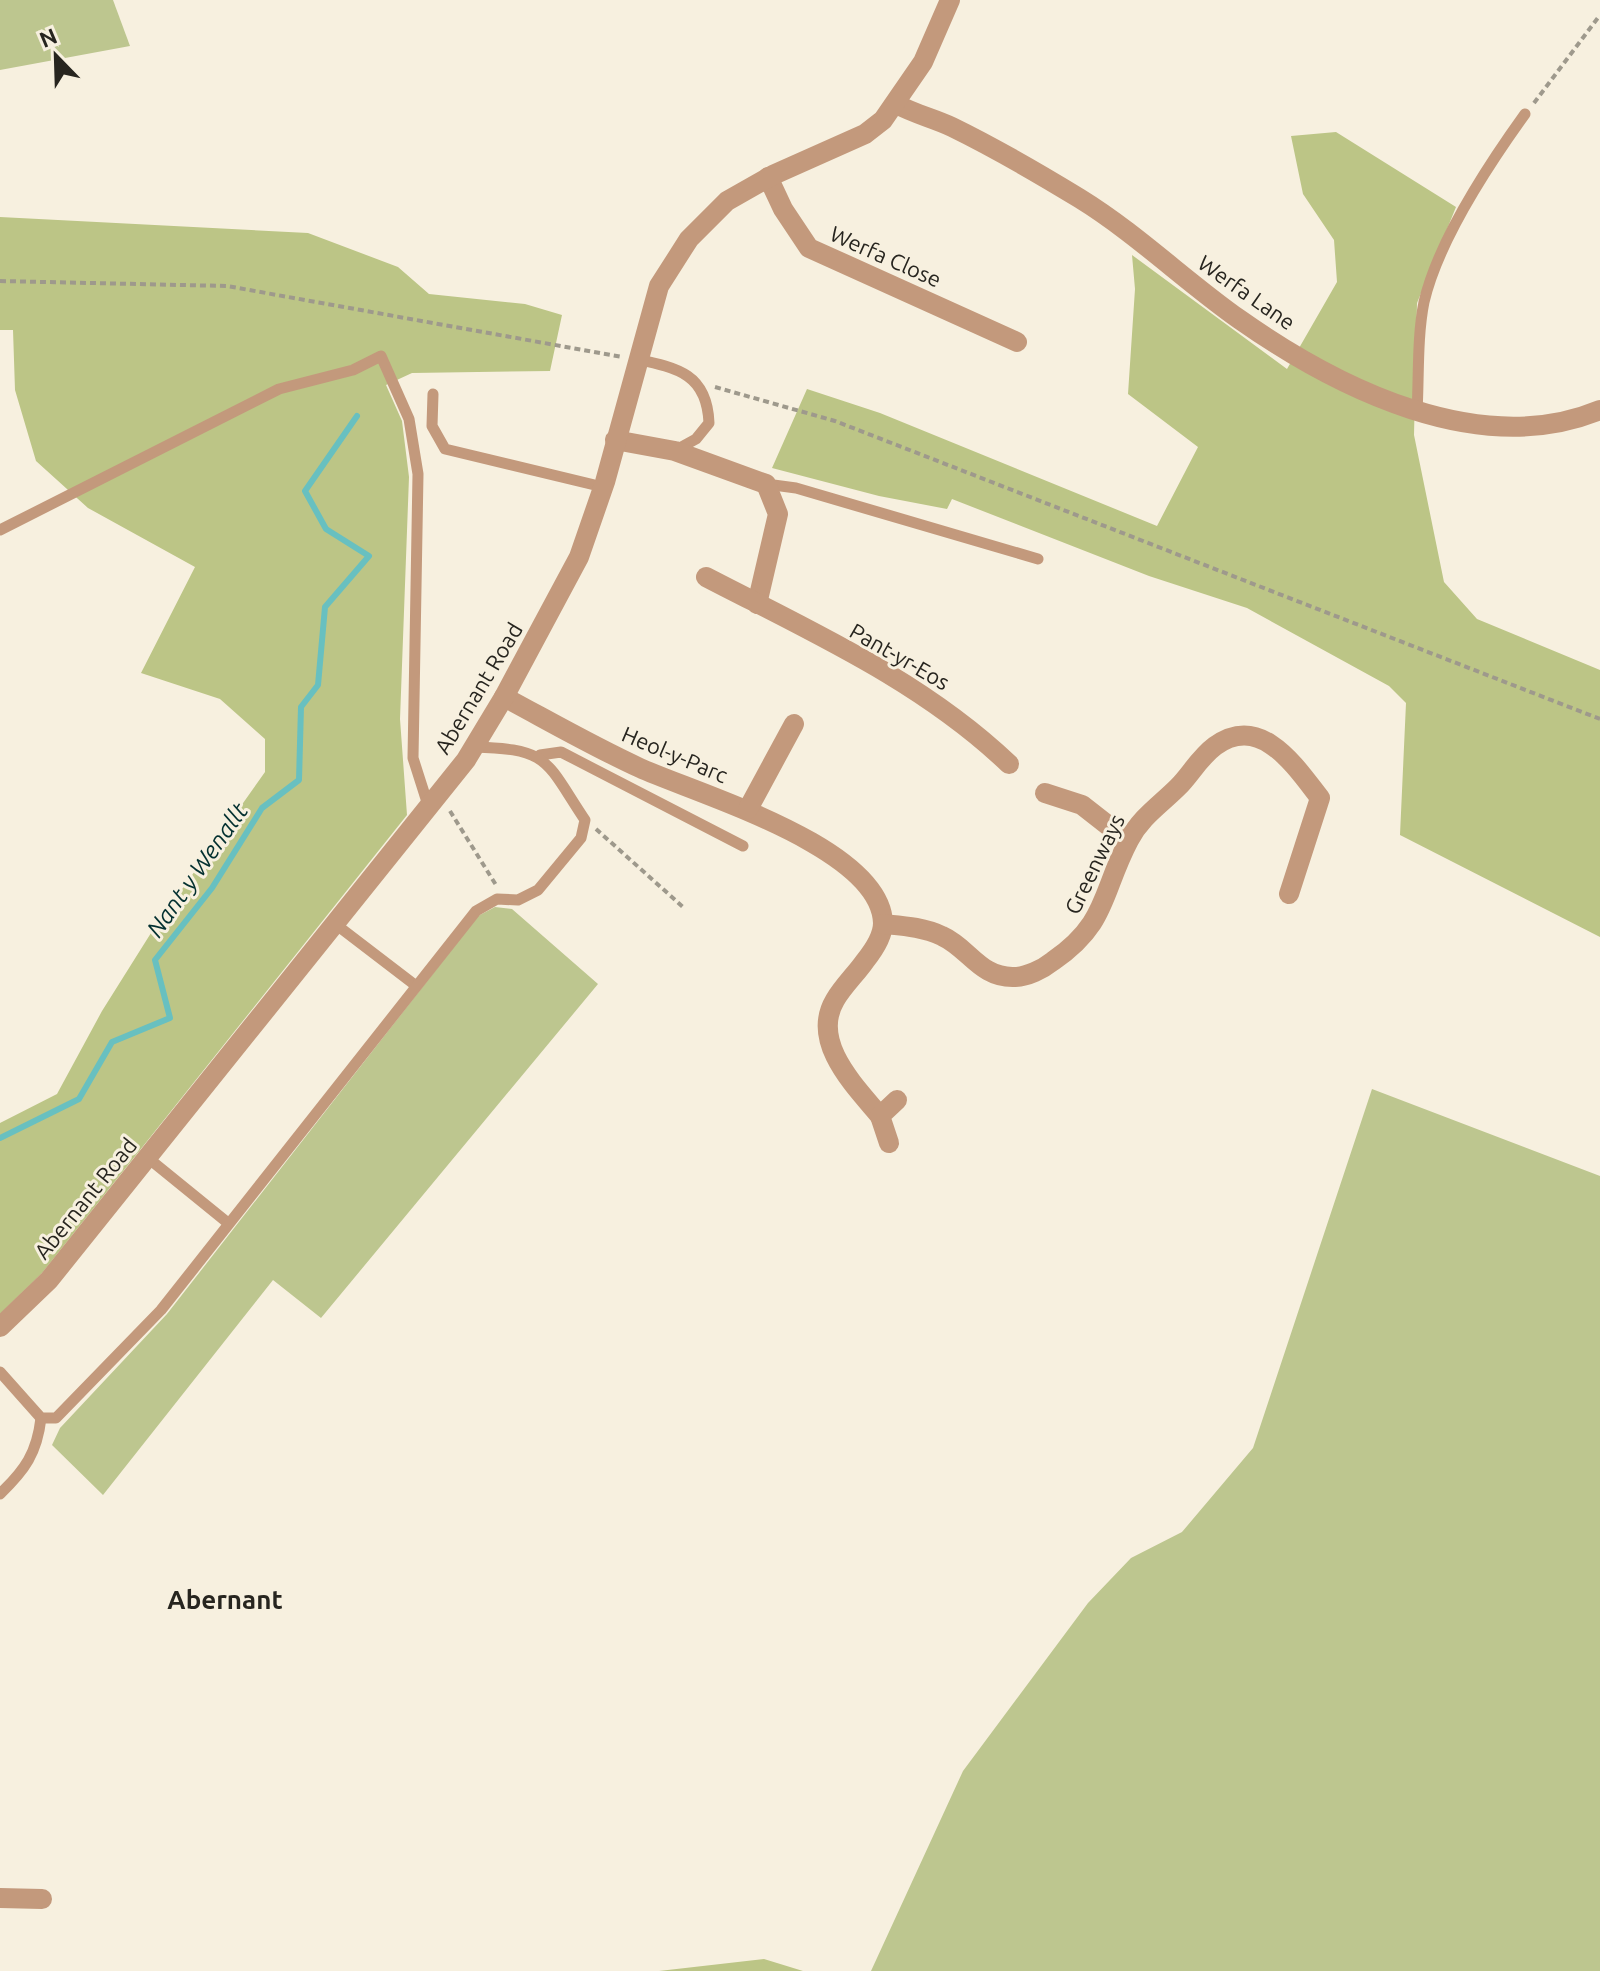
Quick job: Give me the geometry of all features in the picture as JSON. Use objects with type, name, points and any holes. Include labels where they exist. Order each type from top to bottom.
[{"type":"street","name":"Abernant Road","points":[[0,1327],[49,1280],[474,747],[579,557],[603,487],[636,359],[659,286],[689,239],[727,201],[768,177],[865,134],[883,120],[923,62],[950,0]]},
{"type":"street","name":"Werfa Lane","points":[[896,104],[924,119],[949,126],[1081,199],[1239,319],[1307,363],[1417,412],[1480,427],[1537,426],[1600,410]]},
{"type":"street","name":"Werfa Close","points":[[768,177],[783,209],[809,248],[1017,342]]},
{"type":"street","points":[[615,440],[675,451],[766,484],[778,514],[757,604]]},
{"type":"street","name":"Pant-yr-Eos","points":[[706,577],[907,682],[967,724],[1009,764]]},
{"type":"street","name":"Heol-y-Parc","points":[[504,697],[638,767],[748,809],[828,852],[859,876],[876,901],[883,924]]},
{"type":"street","points":[[748,809],[794,724]]},
{"type":"street","name":"Greenways","points":[[883,924],[925,929],[946,937],[983,970],[1014,977],[1042,969],[1076,946],[1100,916],[1128,841],[1145,816],[1180,785],[1201,758],[1217,744],[1244,735],[1271,742],[1290,759],[1320,798],[1289,894]]},
{"type":"street","points":[[1045,793],[1082,805],[1128,841]]},
{"type":"street","points":[[883,924],[876,946],[835,1000],[828,1020],[832,1049],[849,1078],[880,1116],[889,1143]]},
{"type":"street","points":[[880,1116],[897,1100]]},
{"type":"street","points":[[0,1898],[42,1899]]},
{"type":"lane","points":[[1417,412],[1424,304],[1431,280],[1483,171],[1525,114]]},
{"type":"lane","points":[[0,530],[279,389],[353,370],[381,356],[409,419],[418,474],[413,758],[428,805]]},
{"type":"lane","points":[[636,359],[672,366],[696,382],[708,399],[709,423],[696,439],[675,451]]},
{"type":"lane","points":[[433,394],[432,426],[445,449],[603,487]]},
{"type":"lane","points":[[766,484],[796,488],[1038,559]]},
{"type":"lane","points":[[474,747],[516,748],[540,755],[561,752],[743,846]]},
{"type":"lane","points":[[41,1418],[56,1418],[161,1310],[476,911],[497,899],[518,900],[538,890],[581,838],[585,820],[540,755]]},
{"type":"lane","points":[[334,923],[415,985]]},
{"type":"lane","points":[[148,1158],[228,1223]]},
{"type":"lane","points":[[0,1372],[41,1418],[38,1445],[24,1467],[0,1494]]},
{"type":"path","points":[[1525,114],[1600,15]]},
{"type":"path","points":[[0,281],[227,286],[636,359]]},
{"type":"path","points":[[696,382],[835,421],[1600,719]]},
{"type":"path","points":[[428,805],[449,810],[496,884],[497,899]]},
{"type":"path","points":[[585,820],[683,907]]},
{"type":"green space","points":[[0,0],[113,0],[130,46],[0,70]]},
{"type":"green space","points":[[1336,132],[1456,207],[1417,303],[1414,435],[1444,582],[1477,619],[1600,670],[1600,937],[1400,835],[1406,703],[1389,686],[1247,608],[1149,576],[952,499],[947,509],[879,496],[772,468],[807,389],[880,413],[1157,526],[1198,447],[1128,394],[1135,289],[1132,255],[1287,369],[1337,282],[1334,240],[1303,194],[1291,136]]},
{"type":"green space","points":[[0,217],[308,233],[398,267],[429,294],[525,304],[562,315],[550,371],[412,373],[386,385],[402,421],[409,477],[400,719],[407,815],[42,1273],[0,1314],[0,1123],[57,1094],[102,1011],[151,933],[265,772],[265,739],[220,699],[141,673],[195,567],[88,508],[36,461],[15,390],[13,330],[0,330]]},
{"type":"green space","points":[[495,907],[512,909],[598,984],[321,1318],[273,1280],[103,1495],[52,1445],[60,1428],[167,1314],[478,916]]},
{"type":"green space","points":[[1372,1089],[1600,1176],[1600,1971],[871,1971],[963,1771],[1088,1603],[1131,1558],[1182,1532],[1253,1448]]},
{"type":"green space","points":[[764,1959],[803,1971],[659,1971]]},
{"type":"waterway","name":"Nant y Wenallt","points":[[0,1138],[79,1099],[112,1042],[170,1018],[155,960],[212,888],[262,808],[299,780],[301,707],[318,685],[325,607],[369,556],[326,529],[305,491],[357,416]]},
{"type":"district","name":"Abernant","points":[[225,1599]]}]
